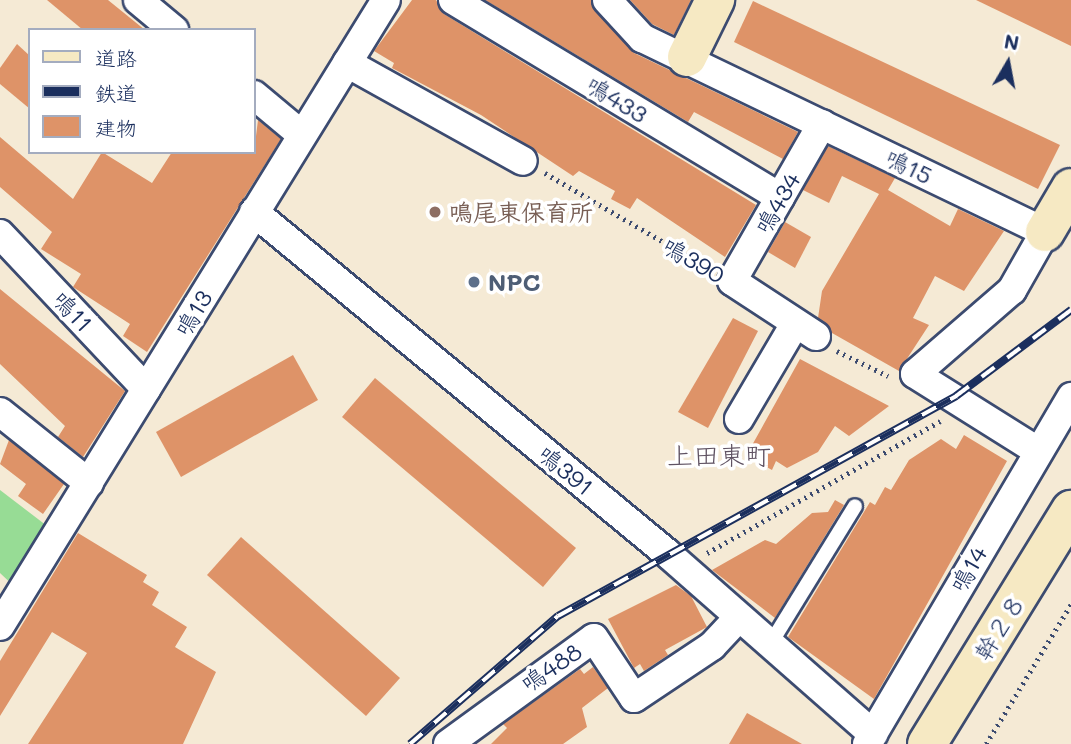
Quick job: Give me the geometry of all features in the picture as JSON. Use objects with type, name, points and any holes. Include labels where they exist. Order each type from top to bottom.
[{"type":"street","points":[[138,0],[172,28]]},
{"type":"street","name":"鳴13","points":[[0,626],[9,593],[89,483],[386,0]]},
{"type":"street","name":"鳴433","points":[[453,0],[780,197]]},
{"type":"street","name":"鳴15","points":[[607,0],[642,38],[687,57],[1045,232]]},
{"type":"street","points":[[687,57],[715,0]]},
{"type":"street","points":[[347,63],[523,161]]},
{"type":"street","points":[[256,97],[302,135]]},
{"type":"street","name":"鳴434","points":[[732,281],[822,124]]},
{"type":"street","points":[[1036,450],[968,404],[915,374],[1012,290],[1071,188]]},
{"type":"street","name":"鳴391","points":[[254,212],[682,567],[870,739]]},
{"type":"street","name":"鳴11","points":[[0,234],[146,389]]},
{"type":"street","name":"鳴390","points":[[732,281],[805,330]]},
{"type":"street","points":[[739,419],[805,330]]},
{"type":"street","name":"鳴14","points":[[870,739],[1036,450],[1071,397]]},
{"type":"street","points":[[0,412],[89,483]]},
{"type":"street","name":"幹２８","points":[[927,744],[1071,510]]},
{"type":"street","name":"鳴488","points":[[462,740],[594,638],[634,698],[712,646],[737,619]]},
{"type":"lane","points":[[769,646],[855,506]]},
{"type":"path","name":"鳴390","points":[[523,161],[732,281]]},
{"type":"path","points":[[805,330],[862,368],[902,380],[915,374]]},
{"type":"path","points":[[682,567],[968,404]]},
{"type":"path","points":[[986,744],[1071,604]]},
{"type":"green space","points":[[0,490],[51,529],[16,588],[0,573]]},
{"type":"building","points":[[47,0],[108,0],[143,28],[81,28]]},
{"type":"building","points":[[412,0],[436,0],[444,14],[756,205],[725,257],[637,198],[630,209],[611,199],[615,191],[579,171],[573,176],[481,115],[392,68],[394,63],[374,51]]},
{"type":"building","points":[[485,0],[591,0],[634,53],[798,132],[783,159],[694,112],[688,122]]},
{"type":"building","points":[[630,0],[691,0],[674,35],[652,24]]},
{"type":"building","points":[[976,0],[1071,0],[1071,46]]},
{"type":"building","points":[[753,1],[1060,145],[1038,189],[734,42]]},
{"type":"building","points":[[17,44],[28,54],[28,107],[0,84],[0,68]]},
{"type":"building","points":[[258,120],[281,139],[147,352],[123,336],[130,324],[73,287],[81,274],[41,249],[52,232],[0,187],[0,137],[73,199],[101,154],[105,154],[152,183],[171,154],[256,154]]},
{"type":"building","points":[[828,146],[895,178],[888,190],[950,226],[958,209],[1004,231],[964,291],[935,276],[913,318],[929,325],[899,371],[832,333],[818,318],[822,291],[879,194],[842,176],[829,203],[803,190]]},
{"type":"building","points":[[785,222],[811,237],[795,268],[768,252]]},
{"type":"building","points":[[0,289],[125,391],[83,457],[58,437],[65,426],[0,364]]},
{"type":"building","points":[[733,318],[758,331],[708,428],[678,412]]},
{"type":"building","points":[[293,355],[318,400],[181,477],[156,432]]},
{"type":"building","points":[[800,359],[889,406],[849,436],[835,426],[818,452],[787,468],[776,461],[772,470],[746,456]]},
{"type":"building","points":[[375,378],[576,548],[543,587],[342,417]]},
{"type":"building","points":[[964,435],[1007,461],[874,699],[788,637],[870,502],[875,505],[885,487],[891,490],[909,460],[941,439],[956,449]]},
{"type":"building","points":[[9,440],[64,484],[43,514],[18,496],[26,484],[0,464]]},
{"type":"building","points":[[835,500],[844,505],[775,618],[712,570],[765,540],[776,544],[812,513],[828,512]]},
{"type":"building","points":[[78,533],[147,575],[143,582],[159,592],[152,605],[187,627],[175,647],[216,672],[183,744],[28,744],[87,653],[52,632],[0,716],[0,661]]},
{"type":"building","points":[[241,537],[400,678],[366,716],[207,575]]},
{"type":"building","points":[[676,585],[691,596],[707,627],[665,650],[668,655],[644,671],[640,664],[634,668],[608,619]]},
{"type":"building","points":[[593,667],[608,688],[582,708],[587,727],[563,744],[491,744],[507,728],[503,724],[580,669],[584,674]]},
{"type":"building","points":[[747,713],[802,744],[729,744]]},
{"type":"railway","points":[[410,744],[558,616],[956,396],[1071,310]]},
{"type":"place","name":"鳴尾東保育所","points":[[435,212]]},
{"type":"place","name":"NPC","points":[[474,282]]},
{"type":"district","name":"上田東町","points":[[719,456]]}]
